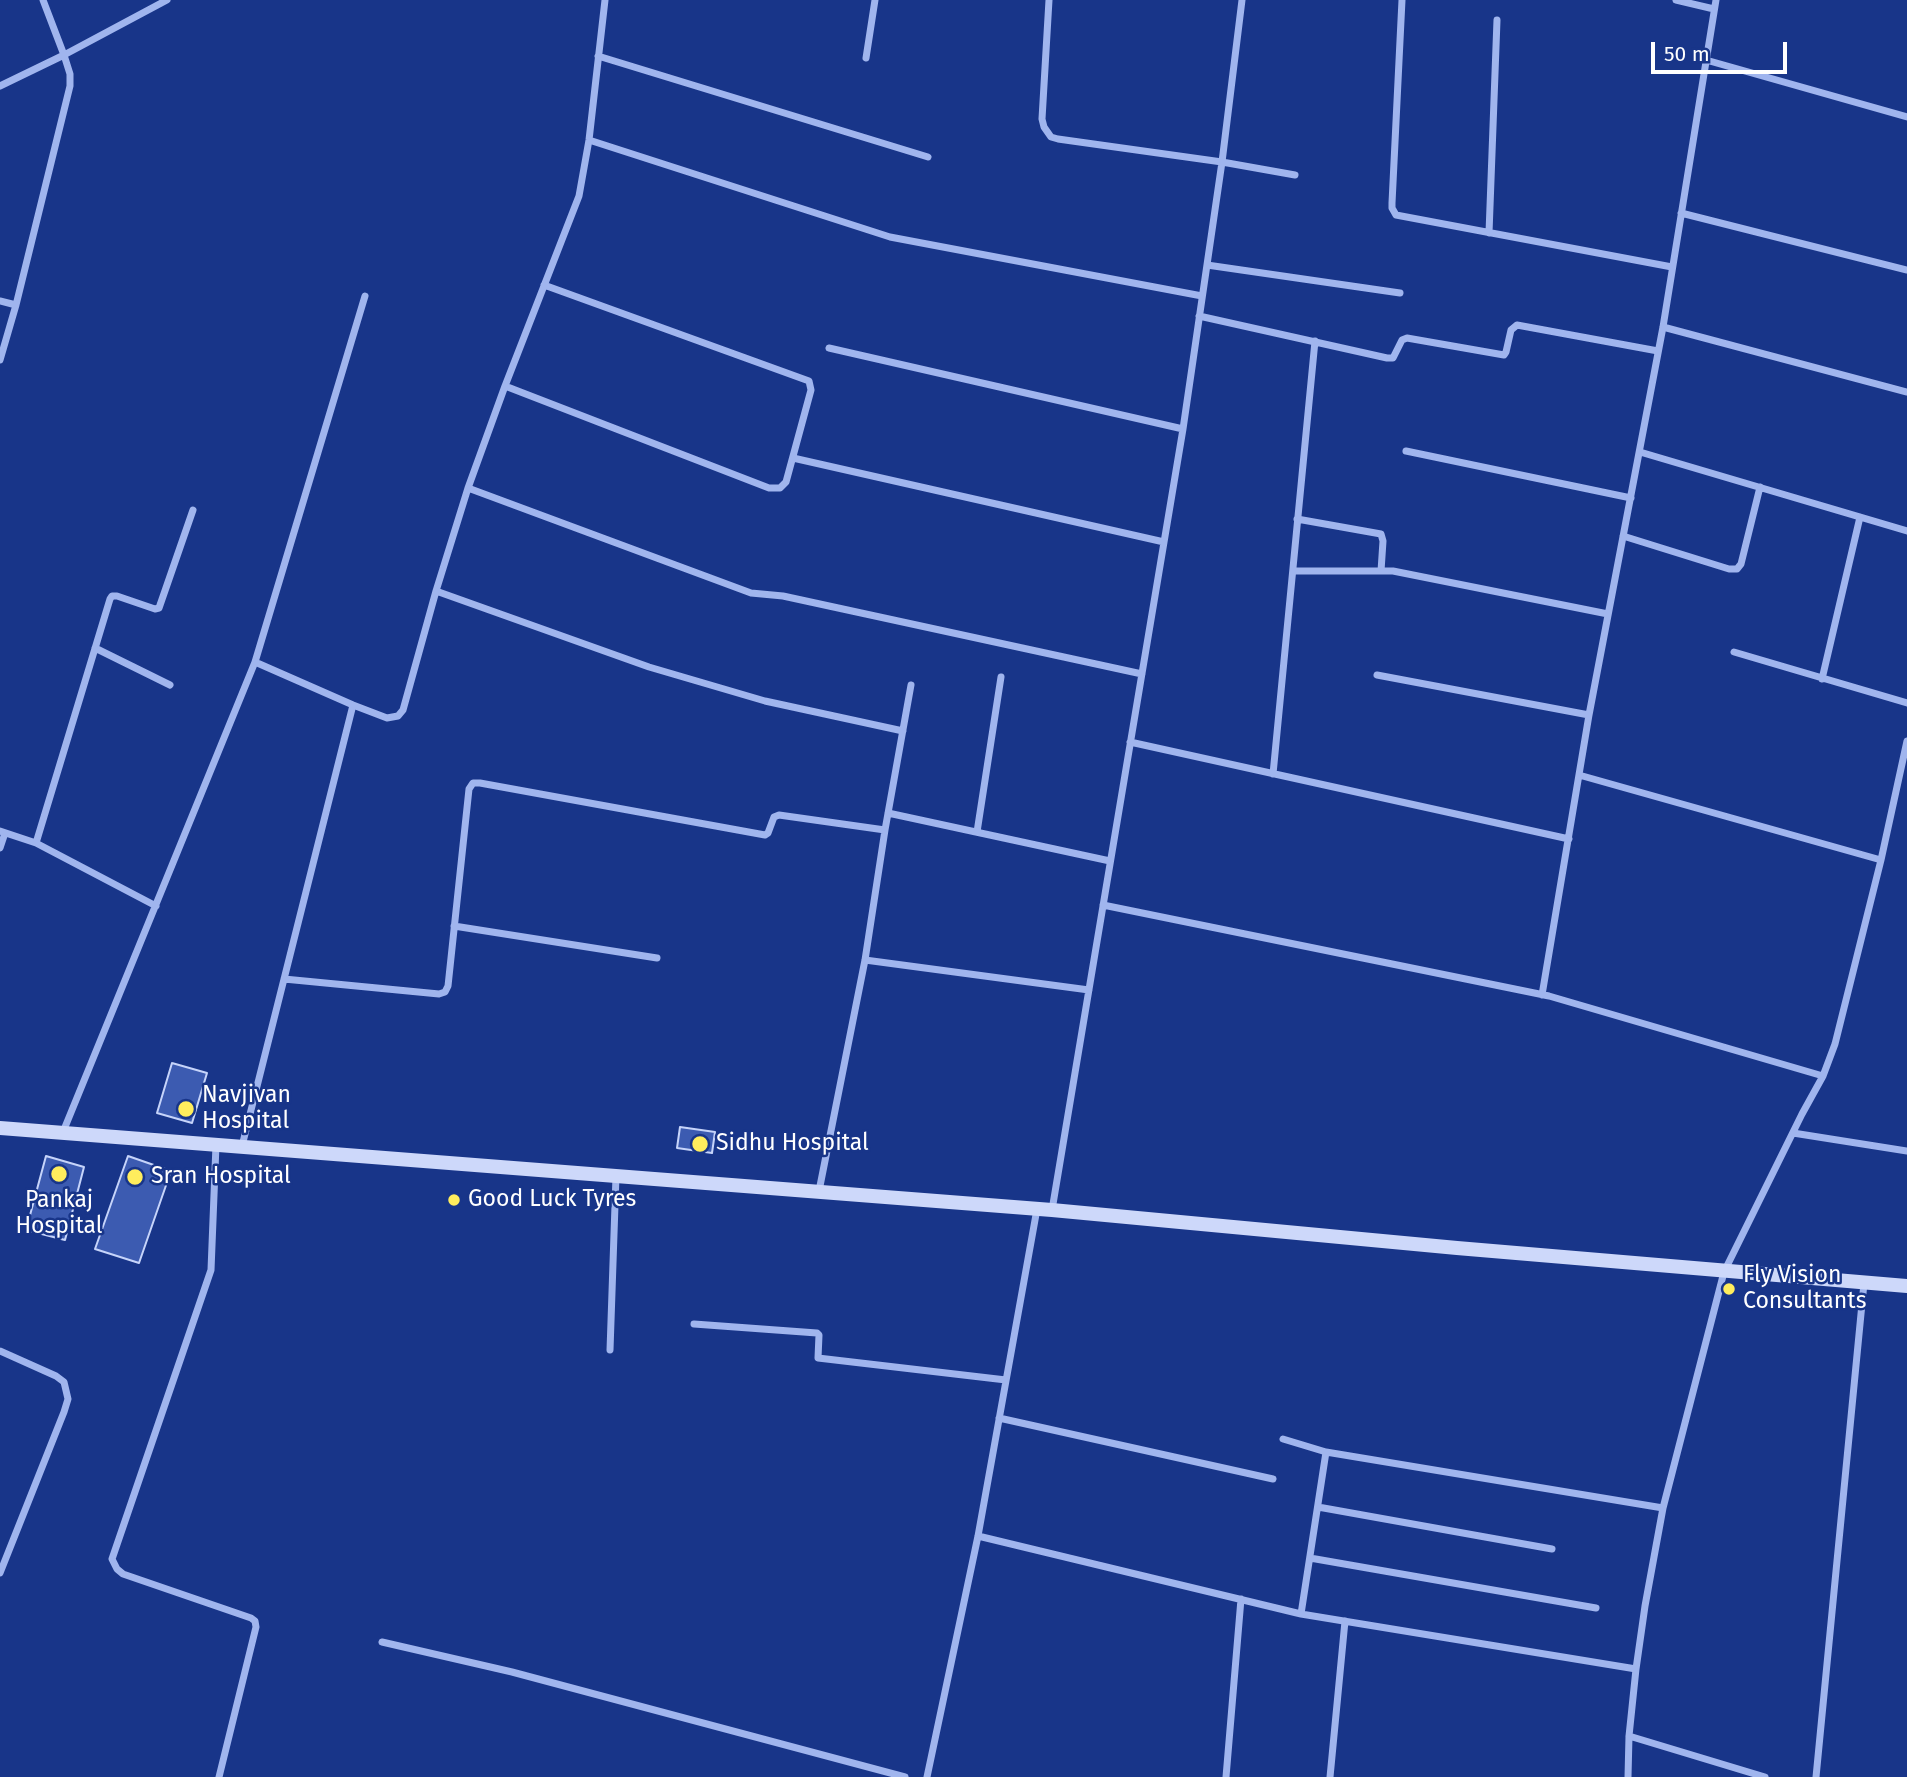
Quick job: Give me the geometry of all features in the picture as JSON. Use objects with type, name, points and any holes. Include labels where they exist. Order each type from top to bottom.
[{"type":"main road","points":[[0,1128],[1052,1210],[1724,1272],[1907,1286]]},
{"type":"street","points":[[0,360],[16,306],[70,86],[70,74],[43,0]]},
{"type":"street","points":[[0,86],[167,0]]},
{"type":"street","points":[[256,662],[387,718],[398,716],[403,710],[468,488],[579,196],[589,140],[605,0]]},
{"type":"street","points":[[866,58],[875,0]]},
{"type":"street","points":[[1049,0],[1042,119],[1051,137],[1295,175]]},
{"type":"street","points":[[1052,1210],[1182,429],[1222,162],[1242,0]]},
{"type":"street","points":[[1402,0],[1392,208],[1396,215],[1672,267]]},
{"type":"street","points":[[1542,995],[1589,715],[1663,327],[1715,4],[1676,0]]},
{"type":"street","points":[[1489,233],[1497,20]]},
{"type":"street","points":[[598,56],[928,157]]},
{"type":"street","points":[[1706,60],[1907,117]]},
{"type":"street","points":[[589,140],[890,237],[1202,296]]},
{"type":"street","points":[[1681,213],[1907,270]]},
{"type":"street","points":[[1207,265],[1400,293]]},
{"type":"street","points":[[505,386],[774,489],[786,482],[811,390],[809,382],[544,285]]},
{"type":"street","points":[[63,1133],[256,662],[365,296]]},
{"type":"street","points":[[0,301],[16,306]]},
{"type":"street","points":[[1199,316],[1387,358],[1395,355],[1402,340],[1407,338],[1502,355],[1506,352],[1513,328],[1521,325],[1658,351]]},
{"type":"street","points":[[1663,327],[1907,392]]},
{"type":"street","points":[[1273,774],[1315,341]]},
{"type":"street","points":[[829,348],[1182,429]]},
{"type":"street","points":[[1406,451],[1631,498]]},
{"type":"street","points":[[1640,452],[1907,531]]},
{"type":"street","points":[[793,458],[1164,542]]},
{"type":"street","points":[[1623,536],[1729,569],[1737,569],[1741,564],[1760,487]]},
{"type":"street","points":[[468,488],[751,593],[783,597],[1142,674]]},
{"type":"street","points":[[36,843],[110,599],[117,596],[159,608],[193,510]]},
{"type":"street","points":[[1822,679],[1860,517]]},
{"type":"street","points":[[1297,519],[1381,534],[1381,570]]},
{"type":"street","points":[[1294,571],[1393,571],[1608,614]]},
{"type":"street","points":[[436,591],[649,667],[765,701],[903,732]]},
{"type":"street","points":[[95,648],[170,685]]},
{"type":"street","points":[[1734,652],[1907,703]]},
{"type":"street","points":[[1377,675],[1589,715]]},
{"type":"street","points":[[977,832],[1001,677]]},
{"type":"street","points":[[819,1191],[865,960],[911,685]]},
{"type":"street","points":[[242,1147],[353,705]]},
{"type":"street","points":[[1628,1777],[1636,1669],[1663,1508],[1724,1272],[1823,1076],[1835,1044],[1881,860],[1907,741]]},
{"type":"street","points":[[1130,743],[1569,839]]},
{"type":"street","points":[[1579,775],[1881,860]]},
{"type":"street","points":[[284,979],[442,993],[447,989],[469,789],[473,783],[765,835],[774,817],[778,815],[885,830]]},
{"type":"street","points":[[888,813],[1110,861]]},
{"type":"street","points":[[0,848],[3,832],[36,843],[156,906]]},
{"type":"street","points":[[1103,905],[1542,995],[1823,1076]]},
{"type":"street","points":[[454,926],[657,958]]},
{"type":"street","points":[[865,960],[1089,990]]},
{"type":"street","points":[[1793,1133],[1907,1151]]},
{"type":"street","points":[[216,1145],[211,1270],[112,1559],[117,1569],[124,1574],[256,1621],[219,1777]]},
{"type":"street","points":[[610,1350],[615,1176]]},
{"type":"street","points":[[927,1777],[978,1536],[1037,1209]]},
{"type":"street","points":[[1816,1777],[1864,1283]]},
{"type":"street","points":[[694,1324],[817,1333],[819,1359],[1006,1380]]},
{"type":"street","points":[[0,1351],[56,1376],[64,1382],[68,1399],[0,1573]]},
{"type":"street","points":[[999,1418],[1273,1479]]},
{"type":"street","points":[[1283,1439],[1326,1452],[1663,1508]]},
{"type":"street","points":[[1301,1614],[1326,1452]]},
{"type":"street","points":[[1318,1507],[1552,1549]]},
{"type":"street","points":[[978,1536],[1301,1614],[1636,1669]]},
{"type":"street","points":[[1310,1558],[1595,1608]]},
{"type":"street","points":[[1226,1777],[1241,1600]]},
{"type":"street","points":[[1330,1777],[1345,1621]]},
{"type":"street","points":[[382,1642],[512,1672],[905,1777]]},
{"type":"street","points":[[1629,1736],[1765,1777]]},
{"type":"building","points":[[172,1063],[207,1073],[192,1123],[157,1113]]},
{"type":"building","points":[[680,1127],[715,1132],[712,1153],[677,1148]]},
{"type":"building","points":[[46,1156],[84,1167],[65,1240],[26,1230]]},
{"type":"building","points":[[128,1156],[171,1171],[139,1263],[95,1249]]},
{"type":"place","name":"Navjivan Hospital","points":[[186,1109]]},
{"type":"place","name":"Sidhu Hospital","points":[[700,1144]]},
{"type":"place","name":"Pankaj Hospital","points":[[59,1174]]},
{"type":"place","name":"Sran Hospital","points":[[135,1177]]},
{"type":"place","name":"Good Luck Tyres","points":[[454,1200]]},
{"type":"place","name":"Fly Vision Consultants","points":[[1729,1289]]}]
